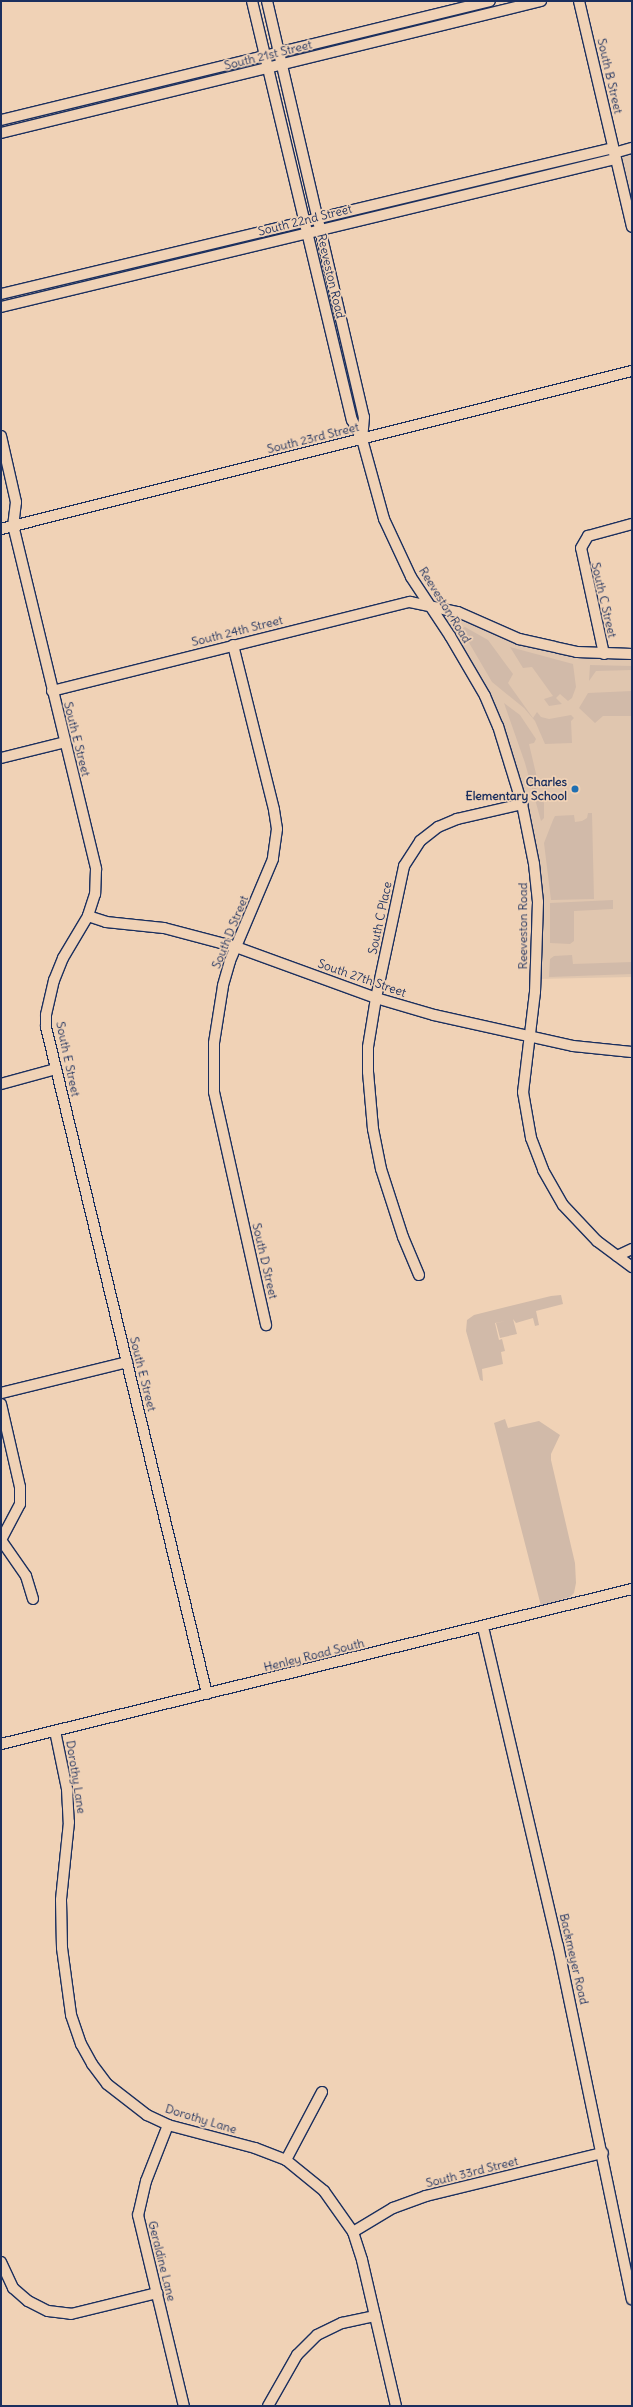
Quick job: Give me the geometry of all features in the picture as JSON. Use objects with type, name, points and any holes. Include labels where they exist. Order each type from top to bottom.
[{"type":"street","name":"Reeveston Road","points":[[252,1],[352,420],[362,439],[384,519],[411,577],[450,636],[484,696],[498,726],[522,804],[534,864],[538,902],[535,992],[528,1036],[523,1092],[531,1138],[543,1170],[563,1205],[597,1241],[632,1267]]},
{"type":"street","name":"Reeveston Road","points":[[267,1],[364,417],[362,439]]},
{"type":"street","name":"South 21st Street","points":[[1,120],[490,1]]},
{"type":"street","name":"South 21st Street","points":[[1,133],[542,1]]},
{"type":"street","name":"South B Street","points":[[579,1],[632,227]]},
{"type":"street","name":"South 22nd Street","points":[[1,307],[320,230],[632,148]]},
{"type":"street","name":"South 22nd Street","points":[[1,294],[318,218],[614,153]]},
{"type":"street","name":"South 23rd Street","points":[[1,529],[632,371]]},
{"type":"street","name":"South E Street","points":[[1,436],[16,502],[13,525],[96,869],[95,894],[88,916],[63,958],[50,995],[46,1026],[208,1694]]},
{"type":"street","name":"South C Street","points":[[604,654],[580,552],[588,536],[632,524]]},
{"type":"street","name":"South 24th Street","points":[[52,691],[410,602],[428,604],[458,612],[519,639],[577,652],[632,654]]},
{"type":"street","name":"South D Street","points":[[233,645],[277,829],[273,859],[236,947],[218,1007],[214,1042],[214,1092],[266,1325]]},
{"type":"street","points":[[1,758],[65,742]]},
{"type":"street","name":"South C Place","points":[[419,1274],[393,1210],[380,1169],[373,1129],[368,1047],[376,998],[404,866],[420,841],[449,822],[522,804]]},
{"type":"street","name":"South 27th Street","points":[[88,916],[106,922],[164,928],[236,947],[376,998],[434,1016],[573,1046],[632,1052]]},
{"type":"street","points":[[1,1084],[56,1070]]},
{"type":"street","points":[[617,1256],[632,1249]]},
{"type":"street","points":[[1,1393],[127,1362]]},
{"type":"street","points":[[1,1404],[20,1487],[20,1504],[1,1540],[26,1576],[33,1599]]},
{"type":"street","name":"Henley Road South","points":[[1,1744],[483,1627],[632,1589]]},
{"type":"street","name":"Backmeyer Road","points":[[483,1627],[558,1944],[603,2153],[632,2299]]},
{"type":"street","name":"Dorothy Lane","points":[[55,1731],[67,1789],[70,1822],[60,1914],[62,1948],[71,2015],[92,2064],[107,2084],[130,2104],[168,2125],[255,2148],[286,2160],[324,2191],[353,2232],[362,2260],[396,2406]]},
{"type":"street","points":[[286,2160],[322,2092]]},
{"type":"street","name":"Geraldine Lane","points":[[168,2125],[146,2181],[138,2215],[184,2406]]},
{"type":"street","name":"South 33rd Street","points":[[353,2232],[394,2208],[426,2196],[603,2153]]},
{"type":"street","points":[[1,2262],[7,2278],[19,2294],[37,2306],[58,2312],[71,2314],[157,2293]]},
{"type":"street","points":[[268,2406],[297,2354],[317,2335],[342,2323],[375,2316]]},
{"type":"shaded area","points":[[632,148],[632,227],[614,153]]},
{"type":"shaded area","name":"Charles Elementary School","points":[[428,604],[519,639],[577,652],[632,654],[632,977],[536,979],[534,864],[498,726]]},
{"type":"shaded area","points":[[465,627],[488,640],[513,674],[508,683],[533,718],[537,712],[541,717],[549,719],[571,715],[574,718],[571,721],[572,743],[545,744],[535,721],[524,708],[492,682],[461,629]]},
{"type":"shaded area","points":[[510,647],[573,664],[576,687],[572,698],[568,701],[560,694],[556,698],[562,704],[549,706],[544,699],[553,696],[532,667],[523,668]]},
{"type":"shaded area","points":[[590,665],[632,666],[632,670],[596,671],[589,681]]},
{"type":"shaded area","points":[[632,691],[632,716],[603,716],[595,723],[579,708],[588,693]]},
{"type":"shaded area","points":[[504,703],[520,715],[536,739],[534,743],[529,744],[537,778],[536,797],[544,799],[544,818],[541,821],[525,763]]},
{"type":"shaded area","points":[[588,813],[592,813],[594,899],[551,900],[544,843],[553,820],[555,816],[574,815],[575,822],[582,821],[587,818]]},
{"type":"shaded area","points":[[613,900],[613,909],[574,911],[574,941],[570,944],[550,943],[550,903]]},
{"type":"shaded area","points":[[572,955],[573,964],[632,962],[632,974],[549,977],[550,959],[554,956]]},
{"type":"shaded area","points":[[561,1295],[563,1304],[536,1311],[539,1325],[535,1326],[533,1318],[516,1323],[513,1319],[517,1334],[500,1338],[496,1323],[506,1321],[495,1323],[499,1340],[502,1339],[505,1351],[501,1352],[503,1364],[482,1369],[483,1381],[480,1380],[466,1331],[467,1320],[474,1315],[551,1296]]},
{"type":"shaded area","points":[[505,1419],[508,1428],[539,1421],[560,1435],[551,1454],[551,1460],[575,1563],[576,1583],[574,1593],[570,1597],[541,1606],[494,1423]]},
{"type":"place","name":"Charles Elementary School","points":[[575,789]]}]
